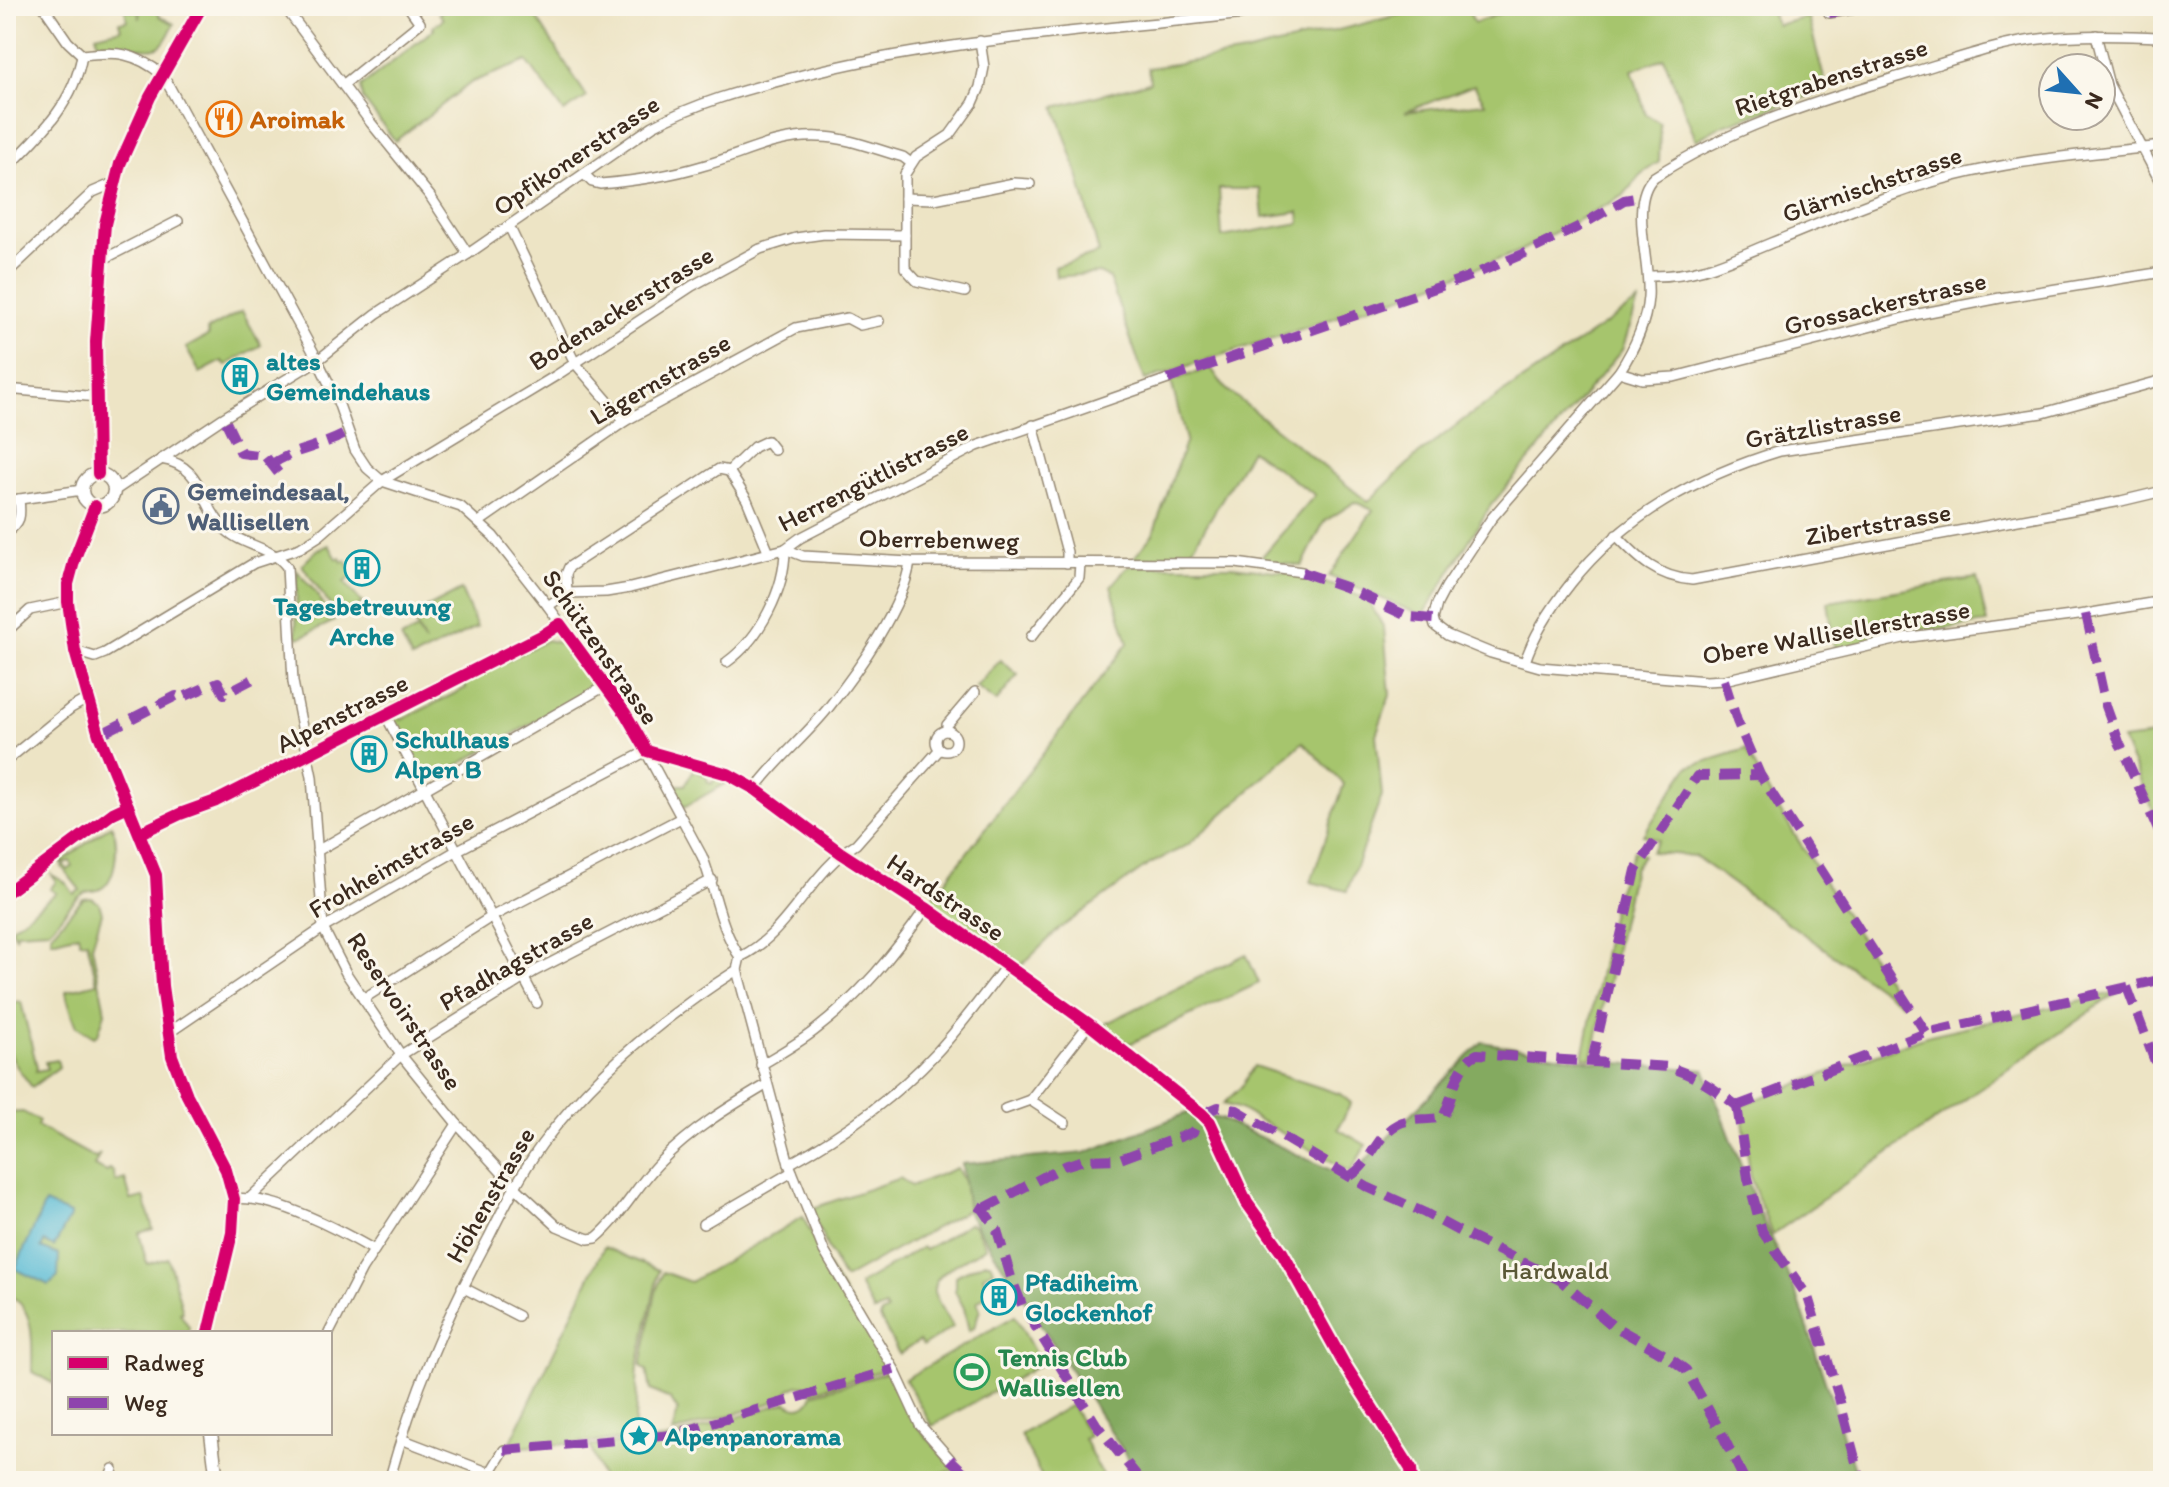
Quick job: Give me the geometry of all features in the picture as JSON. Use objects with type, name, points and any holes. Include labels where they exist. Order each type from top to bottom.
[{"type":"main road","points":[[98,474],[96,342],[100,261],[114,183],[163,75],[202,6]]},
{"type":"main road","points":[[98,474],[112,481],[114,491],[108,503],[95,506],[85,500],[82,490],[85,481],[98,474]]},
{"type":"main road","points":[[95,506],[70,571],[68,602],[75,651],[87,699],[156,875],[167,1034],[178,1076],[226,1170],[234,1199],[232,1233],[208,1331]]},
{"type":"main road","points":[[211,1435],[217,1481]]},
{"type":"street","points":[[43,6],[68,42],[82,55],[125,53],[163,75],[318,360],[338,402],[355,450],[367,468],[382,481]]},
{"type":"street","points":[[284,6],[430,196],[468,254]]},
{"type":"street","points":[[344,84],[420,23],[408,6]]},
{"type":"street","name":"Opfikonerstrasse","points":[[114,491],[223,418],[318,360],[376,314],[653,126],[704,102],[875,57],[980,41],[1244,14],[1274,6]]},
{"type":"street","name":"Rietgrabenstrasse","points":[[1829,13],[1873,6]]},
{"type":"street","points":[[2096,35],[2103,72],[2163,187]]},
{"type":"street","name":"Rietgrabenstrasse","points":[[1433,619],[1446,587],[1491,519],[1619,372],[1640,332],[1648,299],[1649,276],[1641,207],[1644,189],[1654,177],[1721,138],[1759,121],[1990,49],[2047,38],[2096,35],[2163,37]]},
{"type":"street","points":[[965,292],[917,281],[905,268],[905,174],[911,163],[950,135],[973,103],[984,67],[980,41]]},
{"type":"street","points":[[6,169],[58,115],[79,73],[82,55]]},
{"type":"street","points":[[584,174],[592,182],[600,184],[655,177],[706,166],[764,143],[804,137],[840,140],[903,157],[911,163]]},
{"type":"street","name":"Glärnischstrasse","points":[[1649,276],[1694,274],[1900,192],[1953,176],[2055,156],[2163,146]]},
{"type":"street","points":[[6,274],[93,192],[114,183]]},
{"type":"street","points":[[905,198],[934,199],[1014,183],[1030,184]]},
{"type":"street","points":[[100,261],[178,221]]},
{"type":"street","points":[[509,226],[575,363],[625,421]]},
{"type":"street","name":"Bodenackerstrasse","points":[[75,651],[95,657],[105,653],[254,563],[300,548],[319,536],[382,481],[575,363],[692,286],[760,249],[796,238],[824,234],[905,235]]},
{"type":"street","name":"Grossackerstrasse","points":[[1619,372],[1642,379],[1674,377],[1919,314],[2163,272]]},
{"type":"street","name":"Lägernstrasse","points":[[479,522],[625,421],[796,328],[847,318],[860,325],[879,321]]},
{"type":"street","name":"Herrengütlistrasse","points":[[567,593],[630,588],[785,549],[800,538],[977,446],[1168,379]]},
{"type":"street","name":"Grätzlistrasse","points":[[1525,662],[1536,634],[1583,568],[1616,535],[1653,507],[1699,481],[1780,451],[2043,413],[2163,380]]},
{"type":"street","points":[[6,389],[98,397]]},
{"type":"street","points":[[1033,425],[1067,552],[1067,563]]},
{"type":"street","points":[[729,471],[754,447],[767,441],[774,450]]},
{"type":"street","points":[[161,459],[184,465],[194,476],[224,528],[237,538],[274,555]]},
{"type":"street","points":[[548,606],[567,593],[566,574],[576,561],[719,469],[729,471],[747,500],[769,553]]},
{"type":"street","name":"Schützenstrasse","points":[[382,481],[461,507],[479,522],[548,606],[647,751],[712,880],[731,945],[740,957]]},
{"type":"street","points":[[6,501],[82,490]]},
{"type":"street","name":"Zibertstrasse","points":[[1616,535],[1651,569],[1664,575],[1692,580],[2163,491]]},
{"type":"street","points":[[6,533],[19,523],[19,499]]},
{"type":"street","points":[[727,662],[743,650],[765,614],[785,572],[785,549]]},
{"type":"street","name":"Oberrebenweg","points":[[785,549],[803,556],[910,562],[1236,563],[1302,572]]},
{"type":"street","name":"Reservoirstrasse","points":[[274,555],[287,567],[293,682],[308,754],[323,928],[363,999],[401,1055],[457,1124],[515,1187],[557,1226],[588,1239],[596,1238],[661,1161],[690,1134],[766,1085]]},
{"type":"street","points":[[755,789],[829,707],[872,646],[898,601],[910,562]]},
{"type":"street","points":[[1031,637],[1079,578],[1080,563]]},
{"type":"street","name":"Obere Wallisellerstrasse","points":[[1433,619],[1435,626],[1447,635],[1491,653],[1555,669],[1716,681],[1903,638],[2163,601]]},
{"type":"street","points":[[6,632],[30,610],[68,602]]},
{"type":"street","name":"Alpenstrasse","points":[[140,833],[216,801],[560,624]]},
{"type":"street","points":[[317,851],[605,686]]},
{"type":"street","points":[[947,731],[947,725],[975,692]]},
{"type":"street","points":[[6,761],[71,708],[87,699]]},
{"type":"street","points":[[385,714],[537,1003]]},
{"type":"street","points":[[947,731],[953,734],[956,744],[947,751],[940,749],[937,743],[938,736],[947,731]]},
{"type":"street","points":[[940,749],[856,844],[841,853],[754,950],[740,957],[737,970],[790,1168],[824,1251],[894,1369],[920,1425],[950,1459]]},
{"type":"street","name":"Hardstrasse","points":[[647,751],[728,774],[755,789],[841,853],[926,908],[1089,1024],[1202,1114]]},
{"type":"street","name":"Frohheimstrasse","points":[[167,1034],[323,928],[456,851],[647,751]]},
{"type":"street","points":[[6,893],[113,813],[128,806]]},
{"type":"street","points":[[363,999],[491,917],[681,818]]},
{"type":"street","name":"Pfadhagstrasse","points":[[250,1198],[401,1055],[524,978],[712,880]]},
{"type":"street","points":[[761,1065],[813,1032],[851,1000],[894,954],[926,908]]},
{"type":"street","points":[[703,1224],[861,1121],[907,1082],[938,1050],[1007,965]]},
{"type":"street","name":"Höhenstrasse","points":[[389,1481],[425,1368],[462,1287],[515,1187],[542,1145],[613,1065],[682,1007],[737,970]]},
{"type":"street","points":[[1005,1109],[1030,1100],[1089,1024]]},
{"type":"street","points":[[1030,1100],[1065,1123]]},
{"type":"street","points":[[330,1331],[374,1250],[457,1124]]},
{"type":"street","points":[[234,1199],[250,1198],[315,1220],[374,1250]]},
{"type":"street","name":"Höhenstrasse","points":[[462,1287],[518,1316]]},
{"type":"street","points":[[401,1439],[490,1473],[504,1450]]},
{"type":"street","points":[[108,1481],[113,1469]]},
{"type":"street","points":[[6,1472],[9,1481]]},
{"type":"green space","points":[[127,6],[129,11],[138,10],[140,19],[138,6],[158,6],[159,16],[174,24],[160,46],[148,49],[98,43],[96,35],[121,29],[119,22],[127,21]]},
{"type":"green space","points":[[449,6],[529,6],[587,97],[564,112],[527,61],[472,82],[395,141],[363,99],[361,87],[434,29],[443,19],[439,13]]},
{"type":"green space","points":[[1435,6],[1467,6],[1474,23],[1520,6],[1797,6],[1772,14],[1777,25],[1808,17],[1827,90],[1723,125],[1696,140],[1664,58],[1632,70],[1646,114],[1660,123],[1659,162],[1641,174],[1623,196],[1518,252],[1405,295],[1145,380],[1109,278],[1099,273],[1056,277],[1055,267],[1099,253],[1078,174],[1055,107],[1150,82],[1148,68],[1245,53]],"holes":[[[1474,85],[1485,103],[1405,112]],[[1219,189],[1260,189],[1263,217],[1299,212],[1300,223],[1222,237]]]},
{"type":"green space","points":[[1638,302],[1622,350],[1491,505],[1423,616],[1329,576],[1373,510],[1355,502],[1324,522],[1302,566],[1259,560],[1315,495],[1251,450],[1187,558],[1133,559],[1153,534],[1186,440],[1171,381],[1211,368],[1225,388],[1368,502],[1413,459],[1463,420]]},
{"type":"green space","points":[[242,311],[261,345],[226,365],[222,361],[200,373],[186,348],[209,335],[207,330]]},
{"type":"green space","points":[[329,545],[337,559],[340,558],[342,562],[346,560],[354,576],[344,582],[362,603],[359,608],[339,618],[302,565],[319,548]]},
{"type":"green space","points":[[1128,566],[1232,566],[1300,574],[1368,600],[1384,628],[1390,695],[1376,735],[1382,795],[1347,891],[1311,882],[1344,784],[1303,742],[1188,845],[1148,865],[1059,929],[1020,967],[929,902],[1128,643],[1111,586]]},
{"type":"green space","points":[[297,571],[334,621],[299,638],[296,635]]},
{"type":"green space","points":[[1977,578],[1987,623],[1899,635],[1835,649],[1828,602]]},
{"type":"green space","points":[[461,590],[477,627],[412,659],[401,638],[417,630],[425,643],[411,616]]},
{"type":"green space","points":[[547,640],[563,644],[591,680],[589,691],[426,783],[391,717],[397,713],[401,720],[466,688],[464,682]]},
{"type":"green space","points":[[1000,660],[1018,675],[996,702],[976,687]]},
{"type":"green space","points":[[2163,735],[2163,832],[2122,740]]},
{"type":"green space","points":[[1746,749],[1774,802],[1902,1004],[1694,856],[1651,852],[1658,840],[1643,835],[1688,767]]},
{"type":"green space","points":[[693,771],[706,775],[712,784],[715,778],[726,783],[684,807],[672,785],[685,785]]},
{"type":"green space","points":[[111,825],[116,839],[116,858],[107,883],[79,897],[49,930],[17,932],[16,936],[11,928],[56,893],[50,889],[56,882],[52,875],[66,883],[74,894],[80,890],[62,867],[64,865],[68,870],[73,866],[70,861],[61,862]]},
{"type":"green space","points":[[1634,850],[1643,855],[1634,869],[1629,887],[1592,1058],[1583,1057],[1615,896]]},
{"type":"green space","points":[[92,898],[99,903],[102,913],[92,946],[105,1013],[94,1037],[77,1026],[66,991],[97,983],[87,941],[80,942],[78,934],[52,941],[51,934],[83,899]]},
{"type":"green space","points":[[1246,954],[1259,983],[1129,1044],[1103,1025]]},
{"type":"green space","points":[[2118,992],[1772,1235],[1751,1179],[1741,1105],[1926,1036]]},
{"type":"green space","points":[[21,1002],[36,1071],[47,1069],[45,1062],[57,1060],[59,1067],[32,1087],[6,1045],[6,1004]]},
{"type":"green space","name":"Hardwald","points":[[1482,1042],[1592,1061],[1705,1070],[1759,1212],[1798,1298],[1858,1481],[1143,1481],[968,1213],[962,1164],[1085,1153],[1187,1113],[1221,1119],[1348,1178]]},
{"type":"green space","points":[[1254,1066],[1340,1094],[1351,1103],[1338,1129],[1366,1145],[1350,1172],[1238,1108],[1223,1104],[1241,1087]]},
{"type":"green space","points":[[23,1112],[39,1121],[37,1126],[95,1158],[100,1154],[94,1166],[107,1172],[109,1169],[113,1171],[116,1182],[125,1179],[131,1200],[144,1197],[153,1229],[139,1233],[147,1264],[168,1258],[183,1312],[180,1313],[189,1331],[52,1331],[52,1383],[32,1372],[31,1332],[26,1313],[14,1298],[6,1299],[6,1113]]},
{"type":"green space","points":[[957,1168],[976,1205],[844,1279],[810,1209],[900,1178],[911,1186]]},
{"type":"green space","points":[[803,1217],[825,1262],[887,1365],[883,1370],[811,1392],[806,1386],[797,1385],[789,1390],[787,1398],[672,1433],[678,1411],[671,1400],[651,1390],[647,1370],[641,1366],[663,1272],[690,1282]]},
{"type":"green space","points":[[969,1223],[975,1226],[986,1247],[945,1272],[935,1285],[937,1301],[953,1327],[923,1346],[919,1341],[899,1354],[880,1318],[887,1311],[885,1307],[874,1312],[859,1285]]},
{"type":"green space","points":[[604,1247],[659,1270],[638,1366],[634,1439],[508,1448]]},
{"type":"green space","points":[[990,1262],[994,1270],[983,1275],[987,1288],[985,1296],[977,1302],[980,1309],[974,1328],[969,1331],[964,1308],[955,1291],[955,1276]]},
{"type":"green space","name":"Tennis Club Wallisellen","points":[[1015,1316],[1041,1364],[932,1426],[905,1379]]},
{"type":"green space","points":[[888,1372],[918,1427],[956,1470],[906,1481],[603,1481],[590,1446],[667,1439],[787,1402],[803,1406],[813,1394]]},
{"type":"green space","points":[[1071,1405],[1089,1436],[1084,1439],[1105,1481],[1044,1481],[1020,1435]]},
{"type":"water","points":[[45,1203],[70,1214],[54,1247],[44,1242],[41,1248],[59,1255],[58,1277],[49,1285],[15,1269]]},
{"type":"marked path","points":[[1829,13],[1873,6]]},
{"type":"marked path","points":[[1168,379],[1465,278],[1523,254],[1624,200],[1642,197]]},
{"type":"marked path","points":[[226,422],[241,453],[265,456],[280,475],[286,477]]},
{"type":"marked path","points":[[271,465],[343,435]]},
{"type":"marked path","points":[[1302,572],[1345,587],[1409,617],[1433,619]]},
{"type":"marked path","points":[[2086,614],[2106,706],[2163,841]]},
{"type":"marked path","points":[[105,732],[176,696],[181,698],[218,682],[224,694],[253,679]]},
{"type":"marked path","points":[[1724,680],[1760,775],[1926,1033]]},
{"type":"marked path","points":[[1592,1061],[1636,870],[1697,776],[1760,775]]},
{"type":"marked path","points":[[1737,1106],[1926,1033],[2163,979]]},
{"type":"marked path","points":[[2127,987],[2163,1083]]},
{"type":"marked path","points":[[1350,1176],[1390,1129],[1409,1121],[1443,1117],[1459,1073],[1477,1054],[1668,1067],[1704,1083],[1737,1106]]},
{"type":"marked path","points":[[1737,1106],[1748,1178],[1762,1231],[1808,1297],[1861,1481]]},
{"type":"marked path","points":[[1202,1114],[1218,1107],[1237,1110],[1367,1187],[1560,1280],[1612,1325],[1686,1370],[1745,1481]]},
{"type":"marked path","points":[[983,1209],[1064,1166],[1084,1160],[1120,1159],[1193,1132],[1202,1114]]},
{"type":"marked path","points":[[978,1206],[997,1230],[1022,1305],[1096,1424],[1141,1481]]},
{"type":"marked path","points":[[504,1450],[672,1435],[894,1369]]},
{"type":"marked path","points":[[950,1459],[973,1481]]},
{"type":"cycle path","points":[[98,474],[96,342],[105,224],[120,164],[150,97],[202,6]]},
{"type":"cycle path","points":[[95,506],[68,584],[75,651],[99,735],[156,875],[162,986],[172,1056],[187,1095],[226,1170],[234,1199],[232,1233],[208,1331]]},
{"type":"cycle path","points":[[140,833],[216,801],[560,624],[625,713],[647,751],[728,774],[755,789],[841,853],[926,908],[1089,1024],[1210,1122],[1247,1203],[1282,1252],[1343,1362],[1411,1469],[1412,1481]]},
{"type":"cycle path","points":[[6,893],[113,813],[128,806]]},
{"type":"place","name":"Aroimak","points":[[224,119]]},
{"type":"place","name":"altes Gemeindehaus","points":[[240,376]]},
{"type":"place","name":"Gemeindesaal, Wallisellen","points":[[161,506]]},
{"type":"place","name":"Tagesbetreuung Arche","points":[[362,568]]},
{"type":"place","name":"Schulhaus Alpen B","points":[[369,754]]},
{"type":"place","name":"Pfadiheim Glockenhof","points":[[999,1297]]},
{"type":"place","name":"Tennis Club Wallisellen","points":[[972,1372]]},
{"type":"place","name":"Alpenpanorama","points":[[639,1436]]}]
